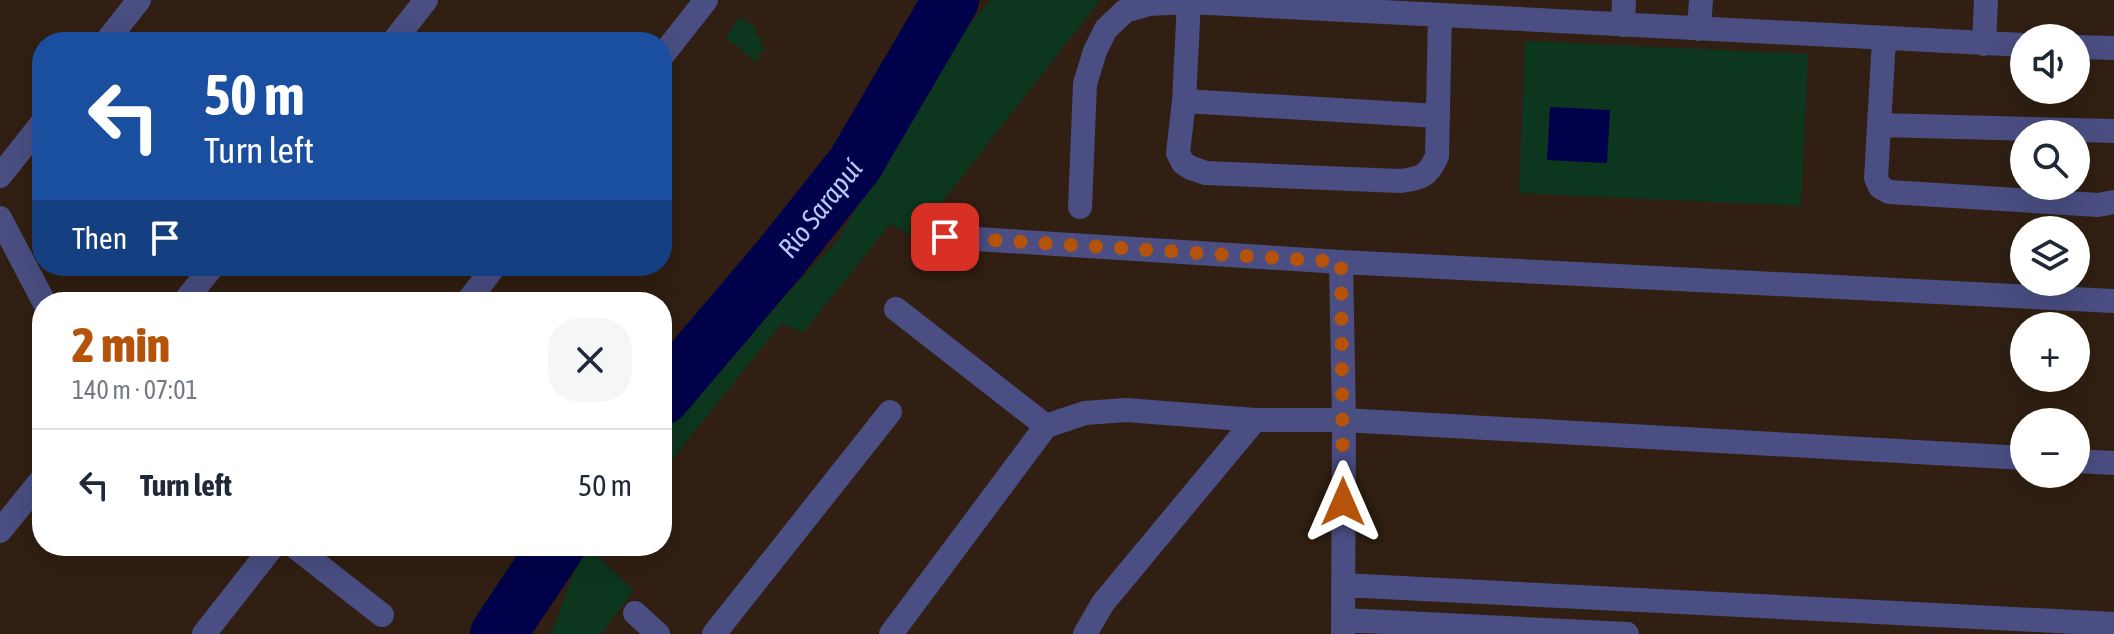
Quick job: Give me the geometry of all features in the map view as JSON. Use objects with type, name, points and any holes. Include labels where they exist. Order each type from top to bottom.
[{"type":"street","points":[[114,32],[139,0]]},
{"type":"street","points":[[401,32],[426,0]]},
{"type":"street","points":[[672,43],[706,0]]},
{"type":"street","points":[[1623,25],[1624,0]]},
{"type":"street","points":[[1699,29],[1701,0]]},
{"type":"street","points":[[1984,44],[1986,0]]},
{"type":"street","points":[[1189,2],[1178,153],[1183,163],[1206,173],[1400,181],[1419,178],[1432,169],[1437,156],[1440,15]]},
{"type":"street","points":[[1080,207],[1085,84],[1095,51],[1106,29],[1125,11],[1149,4],[1227,2],[2010,45]]},
{"type":"street","points":[[1884,39],[1876,178],[1880,187],[1889,192],[2098,205],[2114,202]]},
{"type":"street","points":[[2090,47],[2114,48]]},
{"type":"street","points":[[1184,101],[1438,116]]},
{"type":"street","points":[[1879,125],[2114,131]]},
{"type":"street","points":[[0,176],[32,136]]},
{"type":"street","points":[[0,218],[39,292]]},
{"type":"street","points":[[945,237],[1341,262],[2114,301]]},
{"type":"street","points":[[1341,262],[1343,627],[1627,634]]},
{"type":"street","points":[[192,292],[205,276]]},
{"type":"street","points":[[475,292],[487,276]]},
{"type":"street","points":[[896,309],[1046,426]]},
{"type":"street","points":[[891,634],[1046,426],[1085,413],[1126,410],[1255,420],[1344,420],[2010,457]]},
{"type":"street","points":[[714,634],[890,412]]},
{"type":"street","points":[[1085,634],[1103,603],[1255,420]]},
{"type":"street","points":[[2090,462],[2114,463]]},
{"type":"street","points":[[0,531],[32,491]]},
{"type":"street","points":[[204,634],[265,556]]},
{"type":"street","points":[[307,556],[382,615]]},
{"type":"street","points":[[1343,585],[2114,624]]},
{"type":"street","points":[[635,613],[658,634]]},
{"type":"green space","points":[[991,0],[1100,0],[915,237],[890,224],[803,333],[782,323],[672,460],[672,415],[838,240],[940,58]]},
{"type":"green space","points":[[741,17],[757,29],[754,33],[762,39],[759,42],[765,48],[757,56],[760,60],[758,63],[725,37]]},
{"type":"green space","points":[[1525,41],[1808,54],[1801,206],[1519,193]]},
{"type":"green space","points":[[580,556],[599,556],[634,590],[601,634],[551,634]]},
{"type":"shaded area","points":[[1550,107],[1610,110],[1607,163],[1547,160]]},
{"type":"waterway","name":"Rio Sarapuí","points":[[672,385],[855,164],[951,0]]},
{"type":"waterway","name":"Rio Sarapuí","points":[[498,634],[550,556]]},
{"type":"route","points":[[945,237],[1341,262],[1343,502]]}]
